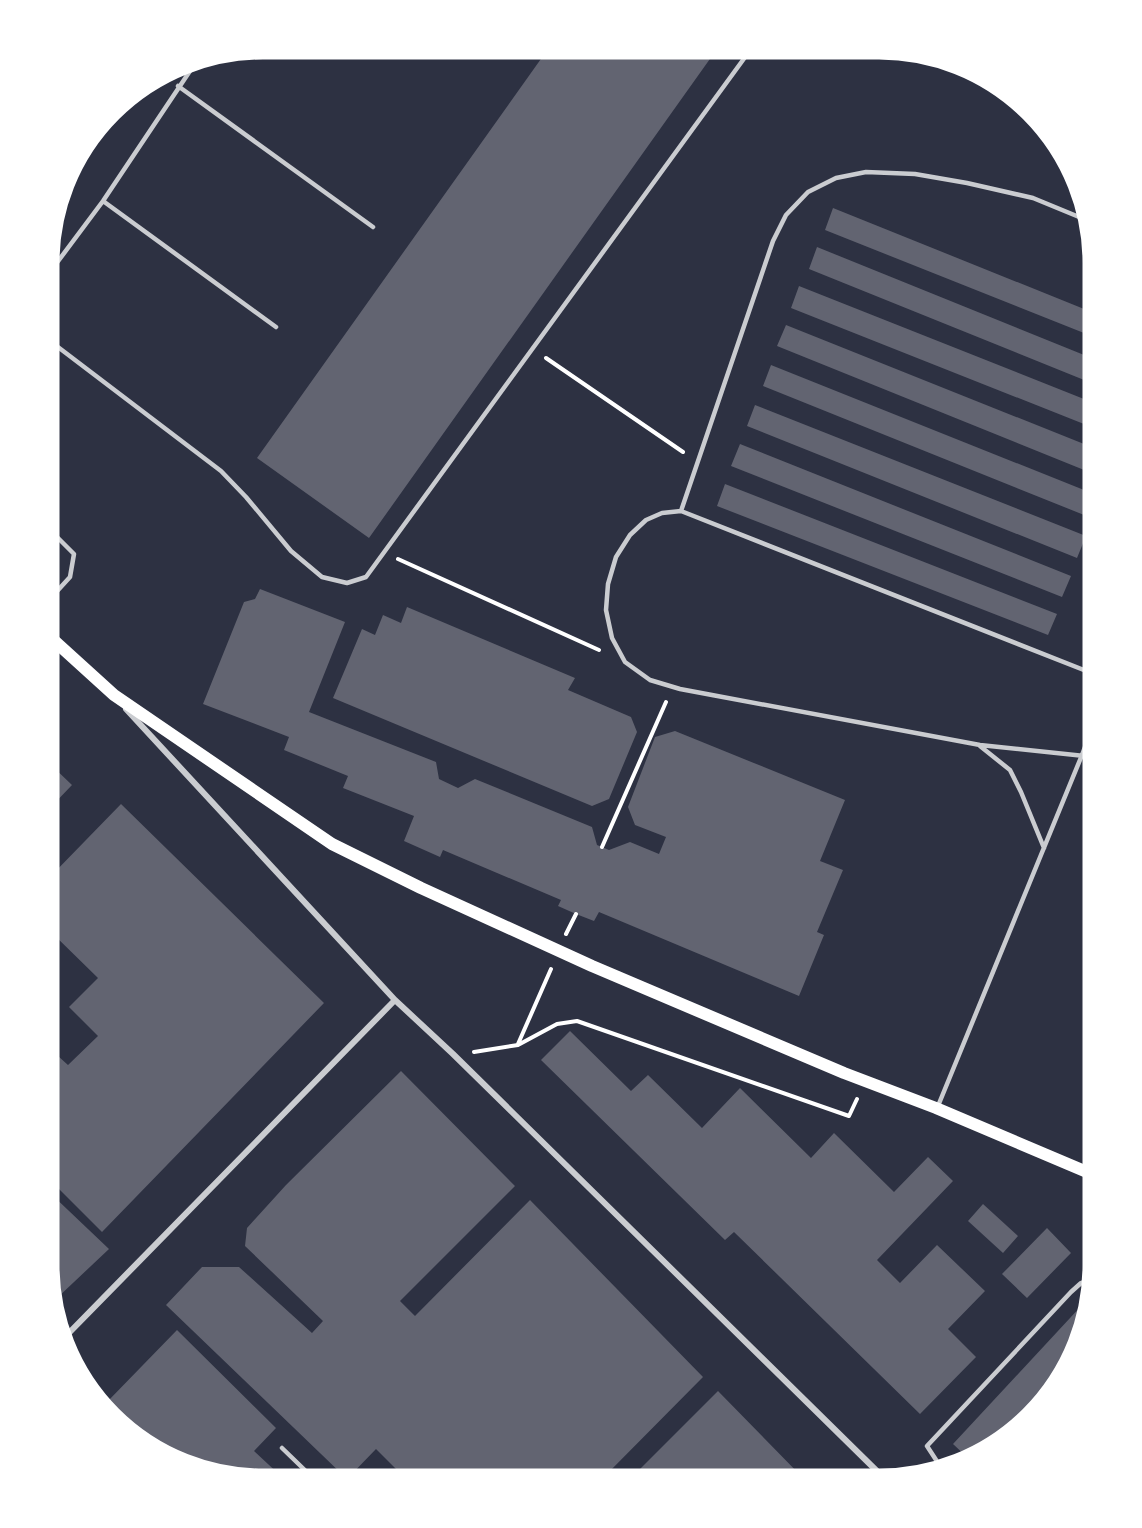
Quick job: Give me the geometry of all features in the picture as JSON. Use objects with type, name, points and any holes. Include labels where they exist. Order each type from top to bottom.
[{"type":"main road","points":[[58,644],[114,695],[332,844],[558,951],[1083,1170]]},
{"type":"street","points":[[114,695],[395,1000],[453,1054],[876,1470]]},
{"type":"street","points":[[70,1332],[395,1000]]},
{"type":"lane","points":[[58,347],[220,471],[246,497],[291,551],[322,577],[347,583],[366,577],[745,58]]},
{"type":"lane","points":[[58,261],[103,201],[187,74]]},
{"type":"lane","points":[[178,86],[374,227]]},
{"type":"lane","points":[[681,510],[773,241],[786,215],[808,192],[836,178],[866,172],[915,174],[1033,198],[1078,217]]},
{"type":"lane","points":[[103,201],[276,327]]},
{"type":"lane","points":[[1082,755],[980,745],[673,687],[650,680],[625,662],[612,638],[606,610],[608,584],[616,557],[630,535],[646,520],[662,513],[681,510],[1084,670]]},
{"type":"lane","points":[[58,538],[74,554],[70,577],[58,590]]},
{"type":"lane","points":[[980,745],[1010,770],[1044,848]]},
{"type":"lane","points":[[936,1108],[1084,751]]},
{"type":"lane","points":[[937,1461],[927,1446],[1082,1282]]},
{"type":"lane","points":[[282,1448],[304,1470]]},
{"type":"path","points":[[533,349],[698,462]]},
{"type":"path","points":[[384,553],[625,662]]},
{"type":"path","points":[[602,847],[673,687]]},
{"type":"path","points":[[518,1045],[576,914]]},
{"type":"path","points":[[453,1054],[518,1045],[557,1024],[577,1021],[849,1116],[865,1080]]},
{"type":"building","points":[[710,58],[369,538],[257,458],[541,59]]},
{"type":"building","points":[[833,208],[1084,309],[1084,333],[825,230]]},
{"type":"building","points":[[817,247],[1084,355],[1084,380],[809,269]]},
{"type":"building","points":[[799,286],[1084,399],[1084,424],[791,308]]},
{"type":"building","points":[[786,325],[1084,444],[1084,470],[777,346]]},
{"type":"building","points":[[771,365],[1084,490],[1084,515],[763,386]]},
{"type":"building","points":[[755,405],[1084,535],[1084,542],[1077,558],[747,426]]},
{"type":"building","points":[[740,444],[1071,576],[1062,597],[731,466]]},
{"type":"building","points":[[725,484],[1057,614],[1048,635],[717,506]]},
{"type":"building","points":[[260,589],[345,622],[309,712],[436,762],[439,779],[458,788],[475,779],[592,827],[597,845],[609,850],[630,842],[659,854],[666,837],[635,825],[628,807],[655,737],[675,731],[845,800],[820,861],[843,870],[817,932],[824,935],[799,996],[599,912],[594,921],[576,914],[558,906],[561,900],[443,850],[440,857],[404,841],[414,816],[343,788],[348,776],[284,750],[289,737],[203,704],[244,602],[255,599]]},
{"type":"building","points":[[407,607],[575,678],[568,690],[631,717],[637,732],[609,799],[592,806],[333,698],[362,629],[375,635],[383,615],[401,623]]},
{"type":"building","points":[[58,772],[72,785],[58,800]]},
{"type":"building","points":[[121,804],[324,1003],[102,1232],[58,1188],[58,1056],[68,1065],[98,1036],[69,1007],[98,978],[58,939],[58,869]]},
{"type":"building","points":[[570,1031],[631,1091],[648,1075],[702,1128],[740,1088],[811,1158],[834,1133],[894,1192],[928,1157],[953,1181],[877,1260],[900,1283],[937,1245],[985,1291],[948,1329],[976,1357],[920,1414],[734,1232],[725,1240],[541,1060]]},
{"type":"building","points":[[401,1071],[515,1186],[400,1301],[415,1316],[530,1200],[703,1377],[611,1470],[397,1470],[376,1449],[356,1470],[338,1470],[166,1305],[202,1267],[239,1267],[312,1333],[323,1321],[245,1246],[247,1228],[286,1185]]},
{"type":"building","points":[[58,1201],[109,1249],[61,1294],[58,1264]]},
{"type":"building","points":[[983,1204],[1018,1236],[1003,1253],[968,1221]]},
{"type":"building","points":[[1047,1228],[1071,1253],[1027,1298],[1002,1274]]},
{"type":"building","points":[[1079,1309],[1073,1330],[1062,1355],[1033,1400],[1014,1419],[969,1448],[961,1452],[953,1444]]},
{"type":"building","points":[[177,1330],[276,1428],[254,1451],[274,1470],[237,1468],[198,1459],[150,1435],[128,1419],[109,1400]]},
{"type":"building","points":[[718,1391],[795,1470],[639,1470]]}]
